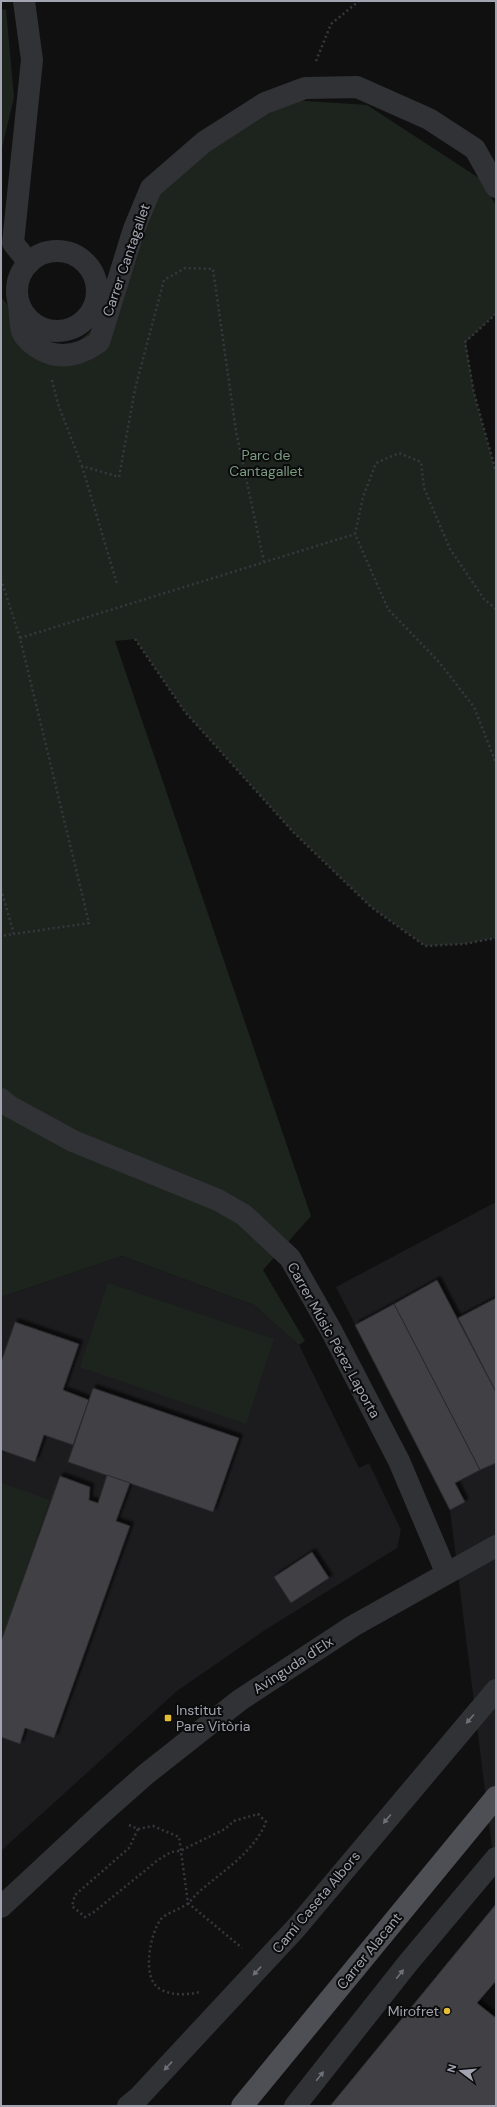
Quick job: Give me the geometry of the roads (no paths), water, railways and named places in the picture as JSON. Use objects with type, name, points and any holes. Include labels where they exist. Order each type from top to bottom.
[{"type":"main road","name":"Carrer Alacant","points":[[242,2106],[496,1797]]},
{"type":"street","points":[[24,1],[32,60],[13,243],[28,263]]},
{"type":"street","name":"Carrer Cantagallet","points":[[19,304],[25,315],[34,324],[45,329],[58,331],[81,323],[90,312],[96,300],[96,286],[92,273],[84,262],[72,254],[59,251],[45,252],[28,263],[19,279],[17,292],[22,332],[32,344],[44,352],[58,356],[74,355],[87,350],[99,342],[134,229],[151,188],[204,142],[265,103],[305,88],[357,87],[429,119],[475,150],[496,187]]},
{"type":"street","name":"Carrer Músic Pérez Laporta","points":[[1,1099],[9,1106],[73,1141],[218,1200],[244,1215],[290,1258],[331,1330],[399,1460],[446,1572]]},
{"type":"street","name":"Avinguda d'Elx","points":[[1,1906],[145,1775],[240,1700],[353,1626],[446,1572],[496,1546]]},
{"type":"street","name":"Camí Caseta Albors","points":[[128,2106],[139,2097],[296,1928],[496,1690]]},
{"type":"street","points":[[295,2106],[408,1963],[493,1869]]},
{"type":"place","name":"Institut Pare Vitòria","points":[[168,1718]]},
{"type":"place","name":"Mirofret","points":[[447,2011]]},
{"type":"park label","name":"Parc de Cantagallet","points":[[266,464]]}]
